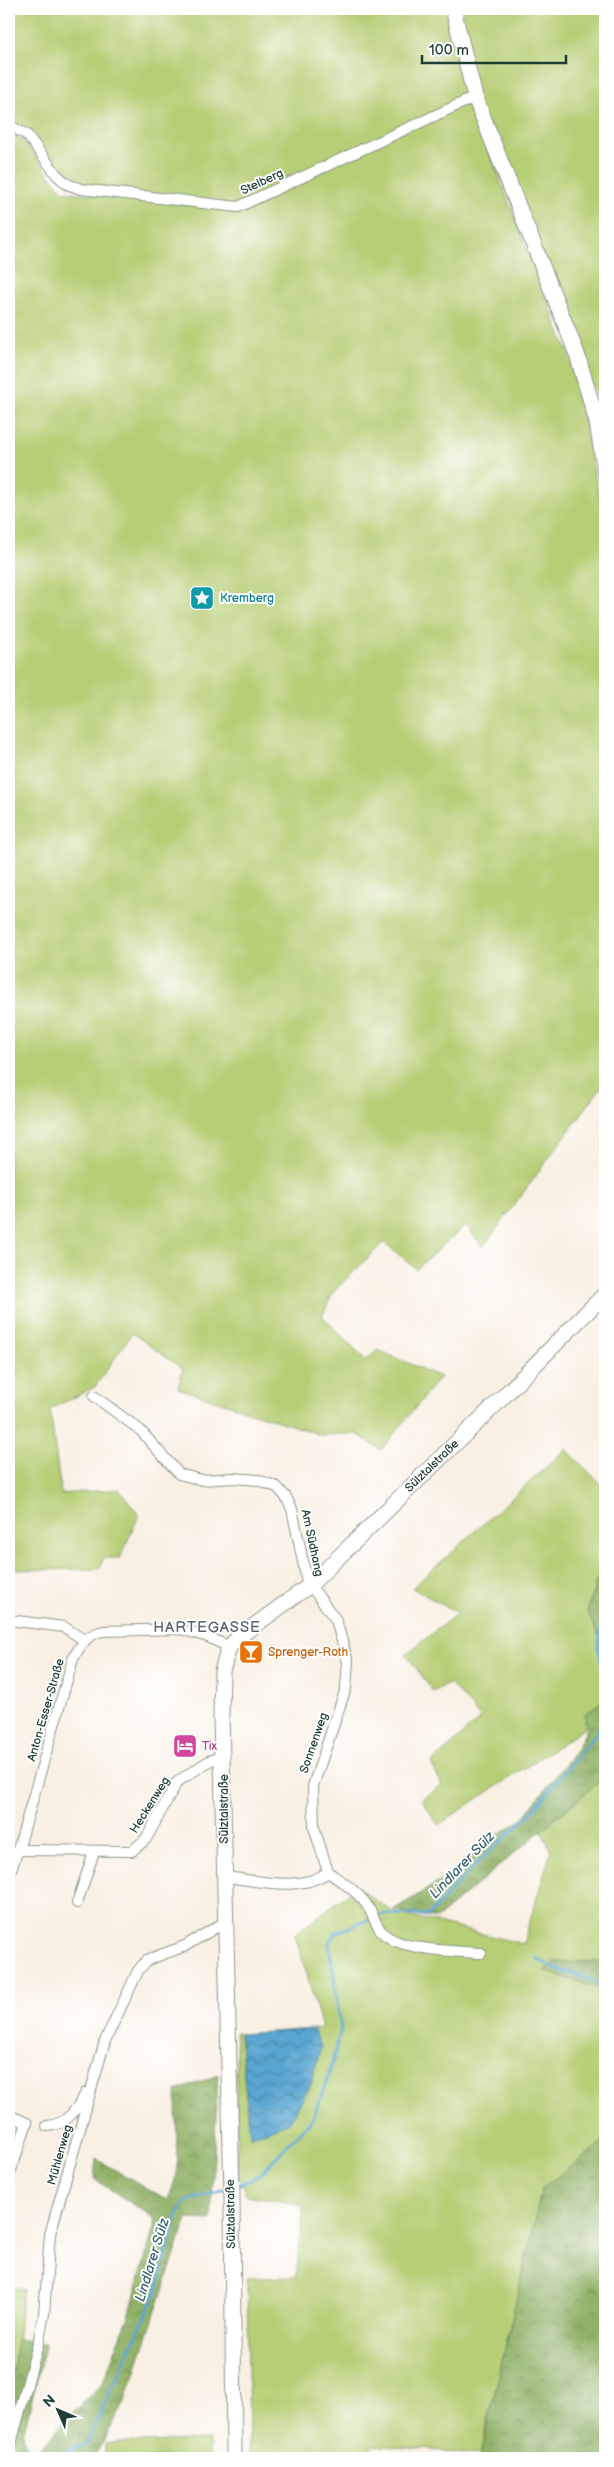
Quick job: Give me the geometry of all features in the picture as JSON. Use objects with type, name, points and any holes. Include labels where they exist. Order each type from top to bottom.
[{"type":"main road","points":[[453,9],[475,97],[577,354],[597,422],[605,472]]},
{"type":"main road","name":"Sülztalstraße","points":[[234,2458],[232,2197],[221,1715],[222,1671],[229,1647],[240,1636],[309,1586],[496,1405],[605,1294]]},
{"type":"street","name":"Stelberg","points":[[9,125],[27,135],[57,175],[67,184],[74,187],[238,207],[475,97]]},
{"type":"street","name":"Am Südhang","points":[[94,1396],[140,1430],[179,1474],[202,1480],[233,1478],[258,1480],[276,1487],[286,1497],[292,1509],[309,1586]]},
{"type":"street","name":"Sonnenweg","points":[[309,1586],[336,1620],[348,1662],[346,1688],[313,1786],[314,1827],[328,1872]]},
{"type":"street","points":[[9,1620],[64,1627],[84,1640],[93,1633],[103,1631],[180,1629],[208,1637],[229,1647]]},
{"type":"street","name":"Anton-Esser-Straße","points":[[9,1876],[73,1659],[84,1640]]},
{"type":"street","name":"Heckenweg","points":[[18,1850],[132,1851],[146,1839],[177,1782],[209,1761],[223,1756]]},
{"type":"street","points":[[77,1903],[94,1852]]},
{"type":"street","points":[[224,1877],[294,1884],[319,1879],[328,1872],[358,1894],[368,1907],[376,1924],[392,1940],[427,1948],[481,1953]]},
{"type":"street","name":"Mühlenweg","points":[[9,2451],[38,2344],[44,2314],[50,2234],[105,2041],[138,1971],[147,1960],[185,1946],[225,1922]]},
{"type":"street","points":[[47,2126],[57,2124],[69,2117],[92,2086]]},
{"type":"street","points":[[9,2115],[27,2123],[9,2176]]},
{"type":"green space","points":[[9,9],[605,9],[605,438],[600,402],[480,130],[571,360],[605,526],[605,1082],[483,1247],[466,1225],[416,1269],[384,1242],[334,1291],[322,1316],[366,1360],[378,1350],[440,1377],[381,1450],[357,1434],[321,1435],[178,1388],[183,1369],[132,1333],[95,1387],[50,1409],[61,1494],[119,1489],[139,1515],[120,1558],[104,1558],[99,1569],[9,1570],[9,131],[25,142],[62,191],[234,210],[238,207],[67,184],[27,135],[9,125]]},
{"type":"green space","points":[[566,1449],[605,1488],[605,1571],[597,1579],[587,1612],[605,1648],[605,1699],[585,1714],[585,1728],[438,1825],[422,1799],[442,1785],[431,1763],[481,1718],[450,1683],[433,1692],[406,1654],[458,1613],[412,1588]]},
{"type":"green space","points":[[605,1571],[605,1648],[587,1612],[597,1579]]},
{"type":"green space","points":[[605,1699],[605,1777],[436,1919],[393,1910],[447,1877],[478,1847],[521,1820],[577,1749],[587,1728],[585,1714]]},
{"type":"green space","points":[[605,1777],[605,1962],[555,1962],[544,1971],[605,1990],[605,2141],[542,2189],[480,2454],[372,2445],[369,2458],[249,2458],[247,2278],[296,2277],[304,2205],[246,2195],[237,2172],[236,2033],[240,2034],[250,2136],[310,2087],[320,2046],[313,2029],[322,2028],[295,1934],[357,1887],[393,1912],[523,1944],[551,1851],[541,1830]]},
{"type":"green space","points":[[555,1962],[605,1962],[605,1990],[544,1971]]},
{"type":"green space","points":[[218,2075],[211,2220],[187,2219],[126,2400],[94,2458],[30,2458],[102,2383],[129,2316],[156,2219],[94,2179],[96,2159],[168,2200],[177,2174],[176,2091]]},
{"type":"green space","points":[[605,2141],[605,2458],[480,2458],[542,2188]]},
{"type":"green space","points":[[9,2286],[24,2289],[9,2397]]},
{"type":"green space","points":[[17,2339],[46,2343],[23,2435],[29,2458],[9,2458],[9,2397]]},
{"type":"green space","points":[[209,2440],[209,2458],[105,2458],[105,2443]]},
{"type":"water","points":[[313,2029],[321,2046],[310,2087],[288,2123],[250,2137],[240,2034]]},
{"type":"waterway","name":"Lindlarer Sülz","points":[[605,1603],[598,1646],[605,1678]]},
{"type":"waterway","name":"Lindlarer Sülz","points":[[236,2185],[251,2180],[261,2173],[313,2118],[330,2071],[341,2029],[329,1943],[335,1933],[384,1914],[429,1915],[473,1867],[530,1814],[605,1720]]},
{"type":"waterway","points":[[536,1958],[556,1969],[591,1979],[605,1992]]},
{"type":"waterway","name":"Lindlarer Sülz","points":[[51,2458],[86,2444],[156,2294],[176,2218],[185,2202],[228,2188]]},
{"type":"place","name":"Kremberg","points":[[202,598]]},
{"type":"place","name":"Sprenger-Roth","points":[[251,1652]]},
{"type":"place","name":"Tix","points":[[185,1746]]},
{"type":"district","name":"HARTEGASSE","points":[[207,1627]]}]
